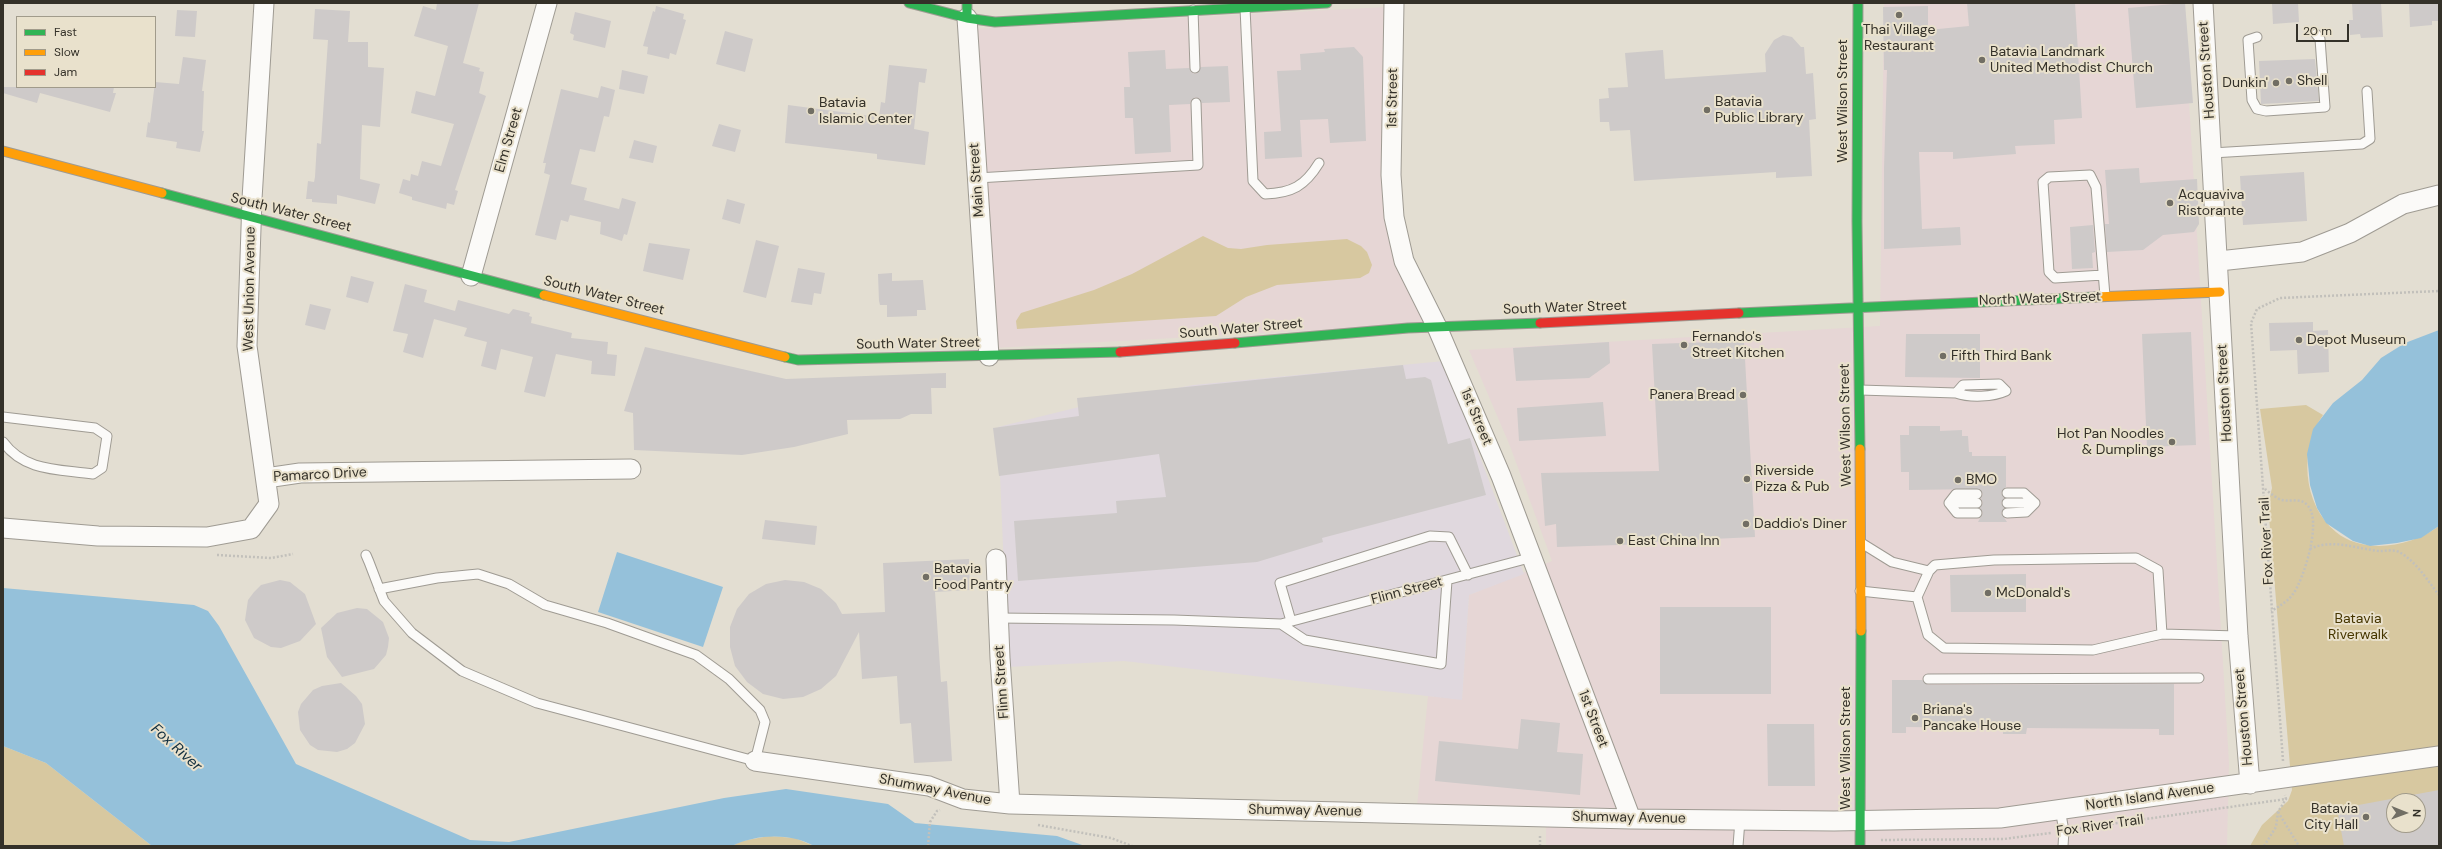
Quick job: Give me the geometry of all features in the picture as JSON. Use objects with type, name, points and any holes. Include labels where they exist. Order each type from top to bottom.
[{"type":"street","name":"West Union Avenue","points":[[264,3],[251,218],[247,346],[266,478]]},
{"type":"street","name":"Elm Street","points":[[471,276],[547,3]]},
{"type":"street","points":[[909,3],[967,11],[996,22],[1327,3]]},
{"type":"street","name":"1st Street","points":[[1394,3],[1391,174],[1394,217],[1404,261],[1437,326],[1501,476],[1533,557],[1631,819]]},
{"type":"street","name":"West Wilson Street","points":[[1858,3],[1861,543],[1860,843]]},
{"type":"street","name":"Houston Street","points":[[2203,3],[2219,261],[2238,636],[2250,784]]},
{"type":"street","name":"Main Street","points":[[967,11],[989,356]]},
{"type":"street","name":"South Water Street","points":[[3,151],[471,276],[798,360],[1110,353],[1437,326],[1631,320],[1859,306]]},
{"type":"street","points":[[2219,261],[2302,252],[2350,233],[2403,204],[2439,195]]},
{"type":"street","name":"North Water Street","points":[[1859,306],[2220,292]]},
{"type":"street","name":"Pamarco Drive","points":[[3,528],[98,536],[207,538],[251,529],[269,504],[266,478],[300,473],[632,469]]},
{"type":"street","name":"Flinn Street","points":[[996,559],[998,618],[1010,804]]},
{"type":"street","name":"North Island Avenue","points":[[1860,820],[2000,818],[2250,784],[2439,756]]},
{"type":"street","name":"Shumway Avenue","points":[[755,761],[929,786],[963,799],[1010,804],[1631,819],[1860,820]]},
{"type":"lane","points":[[1245,8],[1252,181],[1265,194],[1281,193],[1296,188],[1310,177],[1319,163]]},
{"type":"lane","points":[[1193,10],[1195,68]]},
{"type":"lane","points":[[2257,38],[2248,40],[2252,100],[2257,109],[2266,111],[2325,107],[2320,39],[2316,34]]},
{"type":"lane","points":[[2212,153],[2362,144],[2370,139],[2366,91]]},
{"type":"lane","points":[[977,178],[1198,165],[1196,104]]},
{"type":"lane","points":[[2103,275],[2055,278],[2049,272],[2043,182],[2049,177],[2090,175],[2096,187],[2105,296]]},
{"type":"lane","points":[[1860,390],[1956,393],[1963,396],[1999,394],[2006,391]]},
{"type":"lane","points":[[3,417],[94,428],[106,436],[102,468],[93,474],[27,464],[11,453],[3,442]]},
{"type":"lane","points":[[1977,498],[1950,503],[1957,513],[1978,513]]},
{"type":"lane","points":[[2007,498],[2025,503],[2036,503],[2025,503],[2007,513]]},
{"type":"lane","points":[[1291,621],[1280,584],[1430,536],[1449,537],[1468,575]]},
{"type":"lane","points":[[1861,543],[1892,562],[1929,571]]},
{"type":"lane","points":[[366,555],[379,589],[384,601],[412,633],[462,671],[537,703],[755,761],[765,722],[760,710],[729,679],[696,655],[607,623],[545,605],[509,584],[478,574],[436,578],[379,589]]},
{"type":"lane","name":"Flinn Street","points":[[1281,624],[1533,557]]},
{"type":"lane","points":[[2162,634],[2158,570],[2136,558],[1958,562],[1935,564],[1929,571],[1917,597],[1928,635],[1944,648],[2093,650],[2162,634],[2238,636]]},
{"type":"lane","points":[[998,618],[1174,620],[1281,624],[1305,640],[1441,664],[1447,581]]},
{"type":"lane","points":[[1860,591],[1917,597]]},
{"type":"lane","points":[[1928,679],[2199,678]]},
{"type":"lane","points":[[2060,809],[2064,831],[2063,846]]},
{"type":"lane","points":[[1738,846],[1740,820]]},
{"type":"path","name":"Fox River Trail","points":[[1860,843],[2004,839],[2286,799],[2251,323],[2257,309],[2280,298],[2439,291]]},
{"type":"path","points":[[2264,488],[2281,500],[2302,500],[2310,507],[2313,520],[2310,549],[2300,580],[2294,592],[2284,604],[2272,611]]},
{"type":"path","points":[[2310,549],[2317,546],[2346,544],[2380,551],[2394,550],[2416,566],[2439,595]]},
{"type":"path","points":[[2264,846],[2276,828],[2278,812],[2286,799]]},
{"type":"path","points":[[2278,812],[2299,846]]},
{"type":"path","points":[[928,846],[930,822]]},
{"type":"path","points":[[1030,823],[1110,838],[1132,846]]},
{"type":"path","points":[[1540,846],[1540,834],[1548,834]]},
{"type":"shaded area","points":[[1884,3],[2183,3],[2229,763],[2227,846],[1546,846],[1546,808],[1417,806],[1428,696],[1462,699],[1469,595],[1552,561],[1510,446],[1469,350],[1880,326]]},
{"type":"shaded area","points":[[1386,7],[1385,176],[1426,324],[994,348],[972,29]]},
{"type":"shaded area","points":[[1444,361],[1524,574],[1469,595],[1462,700],[1124,661],[1008,667],[998,427],[1083,406],[1193,385]]},
{"type":"green space","points":[[1203,236],[1228,248],[1241,249],[1267,245],[1347,239],[1361,246],[1367,252],[1372,265],[1369,273],[1360,278],[1277,285],[1246,297],[1216,316],[1017,329],[1016,321],[1021,313],[1094,290],[1132,274]]},
{"type":"green space","name":"Batavia Riverwalk","points":[[2306,405],[2323,415],[2315,429],[2310,444],[2308,476],[2311,492],[2316,507],[2336,532],[2347,539],[2360,544],[2388,546],[2415,539],[2439,526],[2439,846],[2250,846],[2262,825],[2288,801],[2292,790],[2268,505],[2272,488],[2260,409]]},
{"type":"green space","points":[[3,746],[46,763],[152,846],[3,846]]},
{"type":"green space","points":[[769,836],[795,838],[814,846],[732,846],[742,841]]},
{"type":"water","points":[[2439,330],[2439,526],[2421,538],[2397,543],[2370,546],[2353,541],[2326,523],[2317,508],[2310,485],[2307,454],[2313,429],[2333,403],[2362,380],[2381,358],[2405,343]]},
{"type":"water","points":[[617,552],[723,587],[703,647],[598,612]]},
{"type":"water","name":"Fox River","points":[[3,588],[194,605],[208,611],[219,626],[296,764],[470,840],[509,842],[724,798],[786,789],[888,804],[915,823],[1057,836],[1085,846],[814,846],[795,839],[784,837],[763,837],[732,846],[152,846],[46,763],[3,746]]},
{"type":"building","points":[[437,3],[479,3],[463,63],[480,68],[479,71],[484,72],[479,93],[486,96],[455,190],[458,191],[454,205],[447,203],[446,209],[412,200],[412,197],[399,193],[403,179],[410,181],[411,174],[418,176],[422,161],[441,166],[454,124],[411,113],[416,91],[435,96],[448,46],[414,36],[423,6],[436,10]]},
{"type":"building","points":[[1967,3],[2075,3],[2082,118],[2054,120],[2055,144],[2015,146],[2016,154],[1953,159],[1953,152],[1919,152],[1922,229],[1960,227],[1961,245],[1884,249],[1884,168],[1887,70],[1884,70],[1883,7],[1928,6],[1928,30],[1969,26]]},
{"type":"building","points":[[2185,3],[2193,103],[2136,108],[2128,8]]},
{"type":"building","points":[[2272,3],[2298,3],[2299,22],[2273,24]]},
{"type":"building","points":[[2352,3],[2381,3],[2383,37],[2361,38],[2360,34],[2350,35],[2349,20],[2353,20]]},
{"type":"building","points":[[2409,3],[2438,3],[2439,21],[2432,21],[2432,25],[2410,27]]},
{"type":"building","points":[[656,6],[684,14],[683,19],[686,20],[676,55],[670,53],[669,59],[647,54],[648,47],[643,46],[653,11],[655,12]]},
{"type":"building","points":[[315,9],[350,11],[348,42],[368,42],[368,67],[384,68],[380,127],[362,125],[360,179],[380,184],[375,204],[337,195],[337,204],[312,202],[312,199],[306,199],[308,181],[314,182],[315,177],[317,143],[321,144],[328,40],[313,39]]},
{"type":"building","points":[[177,10],[197,11],[195,37],[175,36]]},
{"type":"building","points":[[575,12],[611,21],[605,48],[573,40],[574,35],[570,33]]},
{"type":"building","points":[[725,31],[753,39],[745,72],[716,64]]},
{"type":"building","name":"Batavia Public Library","points":[[1783,35],[1792,37],[1801,47],[1804,47],[1806,74],[1813,73],[1816,119],[1809,120],[1812,176],[1776,178],[1776,172],[1634,181],[1630,130],[1610,131],[1609,122],[1600,122],[1599,99],[1609,98],[1608,88],[1628,87],[1625,53],[1663,50],[1665,79],[1766,72],[1765,54],[1774,40]]},
{"type":"building","points":[[1354,47],[1363,57],[1366,141],[1330,143],[1328,119],[1300,120],[1302,157],[1265,159],[1264,132],[1281,131],[1277,71],[1301,70],[1300,54],[1325,52],[1324,49]]},
{"type":"building","points":[[1165,50],[1166,69],[1189,68],[1192,73],[1196,74],[1201,67],[1228,66],[1230,102],[1202,103],[1199,98],[1195,97],[1191,100],[1190,104],[1169,105],[1171,152],[1135,154],[1133,118],[1125,118],[1124,87],[1130,87],[1128,52]]},
{"type":"building","points":[[183,57],[206,60],[202,91],[204,91],[202,131],[204,131],[200,152],[176,148],[177,142],[146,137],[148,122],[150,123],[156,82],[179,84]]},
{"type":"building","name":"Shell","points":[[2315,59],[2319,101],[2261,104],[2259,61]]},
{"type":"building","name":"Batavia Islamic Center","points":[[889,65],[927,69],[925,83],[919,82],[914,129],[929,132],[925,165],[877,159],[877,154],[785,143],[788,105],[879,117],[881,102],[885,103]]},
{"type":"building","points":[[622,70],[648,76],[644,94],[619,89]]},
{"type":"building","points":[[601,86],[615,90],[609,117],[604,116],[595,152],[580,149],[571,184],[587,188],[584,200],[619,209],[622,198],[636,202],[627,235],[624,234],[622,241],[600,234],[601,222],[570,215],[568,222],[561,220],[556,240],[535,235],[550,175],[544,173],[546,163],[543,163],[561,89],[598,98]]},
{"type":"building","points":[[3,87],[16,87],[114,88],[113,93],[116,93],[110,112],[40,93],[37,103],[3,93]]},
{"type":"building","points":[[719,124],[741,130],[735,152],[712,146]]},
{"type":"building","points":[[634,140],[657,146],[653,163],[629,158]]},
{"type":"building","points":[[2139,168],[2140,183],[2197,179],[2199,224],[2194,232],[2163,235],[2143,250],[2107,252],[2105,224],[2109,224],[2105,170]]},
{"type":"building","points":[[2304,172],[2307,221],[2243,225],[2240,176]]},
{"type":"building","points":[[727,199],[745,204],[740,224],[722,219]]},
{"type":"building","points":[[2093,225],[2095,252],[2092,253],[2093,268],[2072,269],[2070,227]]},
{"type":"building","points":[[756,240],[779,246],[766,298],[743,292]]},
{"type":"building","points":[[649,243],[690,249],[683,280],[643,271]]},
{"type":"building","points":[[798,268],[825,273],[821,294],[814,293],[812,305],[791,302]]},
{"type":"building","points":[[892,273],[892,281],[923,280],[926,310],[917,310],[917,316],[887,317],[887,305],[880,305],[879,301],[878,274]]},
{"type":"building","points":[[351,276],[374,282],[368,303],[346,297]]},
{"type":"building","points":[[405,284],[427,290],[424,302],[455,311],[458,300],[509,314],[513,309],[530,313],[529,316],[532,317],[531,323],[572,333],[571,338],[608,342],[607,354],[617,355],[615,376],[591,374],[592,361],[556,354],[545,397],[524,392],[533,357],[501,349],[496,370],[481,366],[487,342],[464,336],[467,328],[434,319],[423,358],[403,352],[408,334],[393,331]]},
{"type":"building","points":[[310,304],[331,309],[325,330],[305,325]]},
{"type":"building","name":"Depot Museum","points":[[2313,322],[2313,331],[2328,330],[2329,372],[2298,374],[2297,350],[2270,351],[2269,323]]},
{"type":"building","points":[[2191,332],[2196,445],[2147,447],[2142,334]]},
{"type":"building","name":"Fifth Third Bank","points":[[1906,334],[1980,334],[1980,378],[1905,377]]},
{"type":"building","points":[[1744,341],[1755,537],[1648,542],[1648,544],[1557,547],[1556,524],[1545,526],[1541,473],[1659,471],[1652,344]]},
{"type":"building","points":[[1609,342],[1610,363],[1589,378],[1516,381],[1513,348]]},
{"type":"building","points":[[645,347],[786,379],[946,373],[946,388],[931,388],[932,414],[911,414],[900,419],[847,420],[848,434],[794,447],[742,455],[634,450],[633,413],[624,411]]},
{"type":"building","points":[[1403,365],[1406,379],[1425,377],[1431,380],[1448,444],[1470,438],[1486,495],[1322,538],[1323,542],[1257,562],[1018,581],[1014,521],[1117,513],[1116,501],[1166,497],[1159,454],[999,476],[993,428],[1079,416],[1077,398]]},
{"type":"building","points":[[1603,402],[1606,436],[1519,441],[1517,408]]},
{"type":"building","name":"BMO","points":[[1909,426],[1940,426],[1940,431],[1962,430],[1962,436],[1968,436],[1969,452],[1972,452],[1972,456],[2006,456],[2006,487],[2001,493],[2004,498],[2001,503],[2004,508],[2001,513],[2007,522],[1978,522],[1983,513],[1980,508],[1983,503],[1981,498],[1983,494],[1980,489],[1909,490],[1909,472],[1901,472],[1900,435],[1909,435]]},
{"type":"building","points":[[765,520],[817,526],[815,545],[762,539]]},
{"type":"building","points":[[969,559],[970,590],[935,592],[941,682],[947,681],[952,761],[914,763],[911,723],[900,724],[897,676],[862,679],[859,632],[836,676],[821,689],[803,697],[783,699],[763,694],[747,682],[735,666],[730,647],[730,627],[737,609],[749,594],[766,584],[785,580],[804,582],[821,589],[836,603],[842,614],[885,612],[883,563]]},
{"type":"building","name":"McDonald's","points":[[2026,574],[2026,612],[1951,612],[1950,575]]},
{"type":"building","points":[[280,580],[290,582],[305,594],[316,624],[300,641],[281,648],[271,647],[254,638],[245,620],[248,600],[254,592],[261,585]]},
{"type":"building","points":[[1660,607],[1771,607],[1771,694],[1660,694]]},
{"type":"building","points":[[357,608],[367,609],[383,622],[389,638],[388,647],[386,655],[374,669],[342,677],[327,657],[321,628],[337,613]]},
{"type":"building","points":[[1892,680],[1922,680],[1928,685],[2174,684],[2174,735],[2159,735],[2159,729],[2027,728],[2026,734],[2003,734],[2003,728],[1906,727],[1906,733],[1892,733]]},
{"type":"building","points":[[341,683],[356,696],[362,704],[365,724],[355,743],[347,749],[337,752],[318,750],[310,745],[300,730],[298,712],[301,704],[313,690],[322,686]]},
{"type":"building","points":[[1521,719],[1560,723],[1557,752],[1583,754],[1580,795],[1435,781],[1439,741],[1518,749]]},
{"type":"building","points":[[1767,724],[1814,724],[1815,786],[1768,786]]},
{"type":"building","name":"Batavia City Hall","points":[[2439,790],[2439,846],[2344,846],[2337,809],[2386,800],[2386,833],[2426,833],[2426,793],[2423,793]]},
{"type":"traffic: fast","points":[[909,3],[967,18],[995,22],[1327,3]]},
{"type":"traffic: fast","points":[[967,3],[967,18]]},
{"type":"traffic: fast","points":[[1858,3],[1857,221],[1860,449]]},
{"type":"traffic: fast","points":[[162,193],[544,295]]},
{"type":"traffic: fast","points":[[1739,313],[2095,297]]},
{"type":"traffic: fast","points":[[1235,343],[1408,328],[1540,323]]},
{"type":"traffic: fast","points":[[785,357],[798,360],[1120,352]]},
{"type":"traffic: fast","points":[[1860,846],[1861,631]]},
{"type":"traffic: slow","points":[[3,151],[162,193]]},
{"type":"traffic: slow","points":[[2095,297],[2220,292]]},
{"type":"traffic: slow","points":[[544,295],[785,357]]},
{"type":"traffic: slow","points":[[1860,449],[1861,631]]},
{"type":"traffic: jam","points":[[1540,323],[1739,313]]},
{"type":"traffic: jam","points":[[1120,352],[1235,343]]},
{"type":"place","name":"Thai Village Restaurant","points":[[1899,15]]},
{"type":"place","name":"Batavia Landmark United Methodist Church","points":[[1982,60]]},
{"type":"place","name":"Shell","points":[[2289,81]]},
{"type":"place","name":"Dunkin'","points":[[2276,83]]},
{"type":"place","name":"Batavia Public Library","points":[[1707,110]]},
{"type":"place","name":"Batavia Islamic Center","points":[[811,111]]},
{"type":"place","name":"Acquaviva Ristorante","points":[[2170,203]]},
{"type":"place","name":"Depot Museum","points":[[2299,340]]},
{"type":"place","name":"Fernando's Street Kitchen","points":[[1684,345]]},
{"type":"place","name":"Fifth Third Bank","points":[[1943,356]]},
{"type":"place","name":"Panera Bread","points":[[1743,395]]},
{"type":"place","name":"Hot Pan Noodles & Dumplings","points":[[2172,442]]},
{"type":"place","name":"Riverside Pizza & Pub","points":[[1747,479]]},
{"type":"place","name":"BMO","points":[[1958,480]]},
{"type":"place","name":"Daddio's Diner","points":[[1746,524]]},
{"type":"place","name":"East China Inn","points":[[1620,541]]},
{"type":"place","name":"Batavia Food Pantry","points":[[926,577]]},
{"type":"place","name":"McDonald's","points":[[1988,593]]},
{"type":"place","name":"Briana's Pancake House","points":[[1915,718]]},
{"type":"place","name":"Batavia City Hall","points":[[2366,817]]}]
